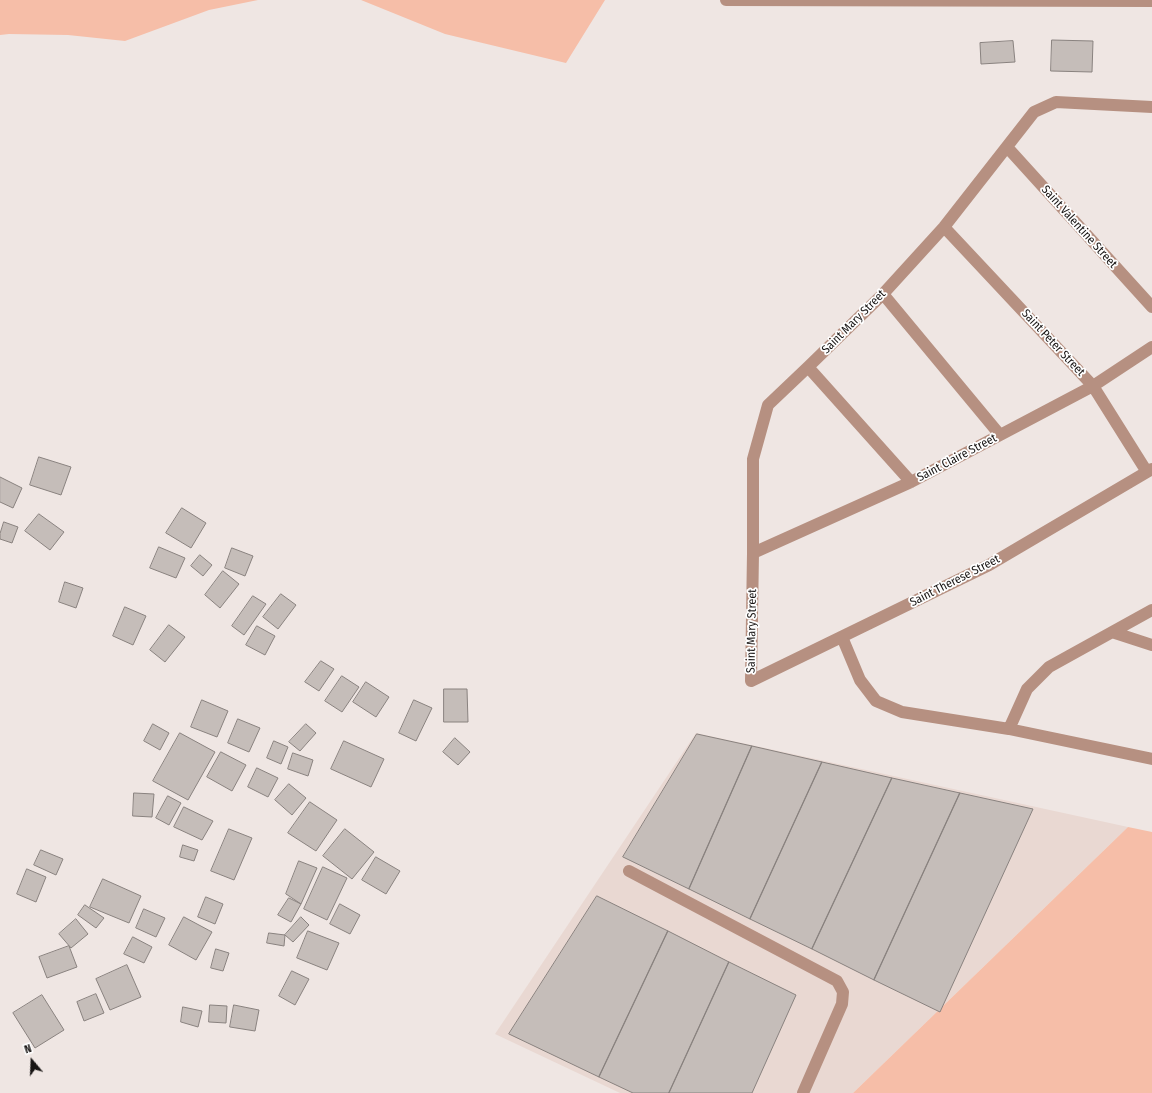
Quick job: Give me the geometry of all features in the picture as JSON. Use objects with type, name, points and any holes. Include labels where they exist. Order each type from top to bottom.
[{"type":"street","points":[[726,0],[1152,1]]},
{"type":"street","name":"Saint Mary Street","points":[[751,680],[753,459],[768,405],[883,294],[944,227],[1034,112],[1056,102],[1152,107]]},
{"type":"street","name":"Saint Valentine Street","points":[[1006,147],[1152,306]]},
{"type":"street","name":"Saint Peter Street","points":[[944,227],[1093,386],[1149,470]]},
{"type":"street","points":[[883,294],[1000,435]]},
{"type":"street","name":"Saint Claire Street","points":[[753,553],[911,482],[1093,386],[1152,347]]},
{"type":"street","points":[[808,368],[911,482]]},
{"type":"street","name":"Saint Therese Street","points":[[751,680],[989,565],[1149,470]]},
{"type":"street","points":[[1010,729],[1027,689],[1050,667],[1152,610]]},
{"type":"street","points":[[1112,632],[1152,645]]},
{"type":"street","points":[[842,637],[860,680],[876,701],[902,712],[1010,729],[1152,759]]},
{"type":"street","points":[[629,871],[837,981],[843,992],[842,1004],[803,1093]]},
{"type":"shaded area","points":[[0,0],[258,0],[209,10],[125,41],[68,35],[0,35]]},
{"type":"shaded area","points":[[361,0],[605,0],[566,63],[445,34]]},
{"type":"shaded area","points":[[696,733],[1128,827],[853,1093],[620,1093],[495,1034]]},
{"type":"shaded area","points":[[1128,827],[1152,832],[1152,1093],[853,1093]]},
{"type":"building","points":[[1052,40],[1093,41],[1092,72],[1051,71]]},
{"type":"building","points":[[1013,41],[1015,62],[981,64],[980,43]]},
{"type":"building","points":[[39,457],[71,467],[61,495],[30,485]]},
{"type":"building","points":[[0,477],[22,488],[13,508],[0,502]]},
{"type":"building","points":[[182,508],[206,523],[191,548],[166,533]]},
{"type":"building","points":[[39,514],[64,532],[50,550],[25,531]]},
{"type":"building","points":[[4,522],[18,527],[12,543],[0,539]]},
{"type":"building","points":[[159,547],[185,558],[176,578],[150,568]]},
{"type":"building","points":[[232,548],[253,556],[245,576],[225,568]]},
{"type":"building","points":[[200,555],[212,565],[203,576],[191,566]]},
{"type":"building","points":[[223,571],[239,584],[220,608],[205,595]]},
{"type":"building","points":[[65,582],[83,588],[76,608],[59,602]]},
{"type":"building","points":[[281,594],[296,605],[278,629],[263,617]]},
{"type":"building","points":[[253,596],[266,604],[244,635],[232,626]]},
{"type":"building","points":[[125,607],[146,616],[133,645],[113,636]]},
{"type":"building","points":[[169,625],[185,637],[165,662],[150,650]]},
{"type":"building","points":[[257,626],[275,636],[265,655],[246,645]]},
{"type":"building","points":[[321,661],[334,669],[319,691],[305,682]]},
{"type":"building","points":[[342,676],[359,687],[342,712],[325,701]]},
{"type":"building","points":[[366,682],[389,697],[376,717],[353,702]]},
{"type":"building","points":[[444,689],[467,689],[468,722],[444,722]]},
{"type":"building","points":[[202,700],[228,711],[217,737],[191,727]]},
{"type":"building","points":[[414,700],[432,708],[416,741],[399,733]]},
{"type":"building","points":[[238,719],[260,728],[249,752],[228,743]]},
{"type":"building","points":[[153,724],[169,733],[160,750],[144,741]]},
{"type":"building","points":[[306,724],[316,733],[300,751],[289,742]]},
{"type":"building","points":[[180,733],[215,752],[188,800],[153,781]]},
{"type":"building","points":[[697,734],[752,746],[689,889],[623,857]]},
{"type":"building","points":[[455,738],[470,752],[458,765],[443,752]]},
{"type":"building","points":[[274,741],[288,747],[281,764],[267,758]]},
{"type":"building","points":[[344,741],[384,759],[371,787],[331,769]]},
{"type":"building","points":[[752,746],[822,762],[750,919],[689,889]]},
{"type":"building","points":[[221,752],[246,765],[232,791],[207,777]]},
{"type":"building","points":[[293,753],[313,760],[308,776],[288,769]]},
{"type":"building","points":[[822,762],[892,778],[812,949],[750,919]]},
{"type":"building","points":[[257,768],[278,778],[268,797],[248,787]]},
{"type":"building","points":[[892,778],[960,793],[874,980],[812,949]]},
{"type":"building","points":[[289,784],[306,798],[292,815],[275,800]]},
{"type":"building","points":[[134,793],[154,794],[152,817],[133,816]]},
{"type":"building","points":[[960,793],[1033,809],[940,1012],[874,980]]},
{"type":"building","points":[[168,796],[181,803],[169,825],[156,818]]},
{"type":"building","points":[[310,802],[337,820],[316,851],[288,833]]},
{"type":"building","points":[[184,807],[213,821],[202,840],[174,827]]},
{"type":"building","points":[[229,829],[252,838],[234,880],[211,871]]},
{"type":"building","points":[[345,829],[374,852],[352,879],[323,856]]},
{"type":"building","points":[[183,845],[198,850],[194,861],[180,857]]},
{"type":"building","points":[[41,850],[63,859],[56,875],[34,865]]},
{"type":"building","points":[[376,857],[400,871],[386,894],[362,880]]},
{"type":"building","points":[[299,861],[317,868],[301,904],[286,894]]},
{"type":"building","points":[[323,867],[347,878],[327,920],[304,909]]},
{"type":"building","points":[[27,869],[46,877],[36,902],[17,894]]},
{"type":"building","points":[[103,879],[141,896],[129,923],[90,907]]},
{"type":"building","points":[[597,896],[668,931],[599,1077],[509,1034]]},
{"type":"building","points":[[206,897],[223,904],[215,924],[198,917]]},
{"type":"building","points":[[289,898],[301,904],[291,922],[278,915]]},
{"type":"building","points":[[340,904],[360,915],[350,934],[330,924]]},
{"type":"building","points":[[85,905],[104,918],[96,928],[78,915]]},
{"type":"building","points":[[144,909],[165,918],[156,937],[136,928]]},
{"type":"building","points":[[184,917],[212,932],[196,960],[169,945]]},
{"type":"building","points":[[301,917],[309,925],[293,942],[285,935]]},
{"type":"building","points":[[76,919],[88,934],[71,948],[59,934]]},
{"type":"building","points":[[308,931],[339,943],[327,970],[297,958]]},
{"type":"building","points":[[668,931],[729,962],[669,1093],[633,1093],[599,1077]]},
{"type":"building","points":[[269,933],[285,935],[284,946],[267,943]]},
{"type":"building","points":[[133,937],[152,947],[144,963],[124,954]]},
{"type":"building","points":[[69,946],[77,967],[47,978],[39,957]]},
{"type":"building","points":[[216,949],[229,953],[223,971],[211,968]]},
{"type":"building","points":[[729,962],[796,995],[752,1093],[669,1093]]},
{"type":"building","points":[[127,965],[141,997],[110,1010],[96,979]]},
{"type":"building","points":[[292,971],[309,979],[295,1005],[279,996]]},
{"type":"building","points":[[96,994],[104,1013],[84,1021],[77,1002]]},
{"type":"building","points":[[42,995],[64,1030],[35,1048],[13,1013]]},
{"type":"building","points":[[210,1005],[227,1006],[226,1023],[209,1022]]},
{"type":"building","points":[[234,1005],[259,1010],[255,1031],[230,1027]]},
{"type":"building","points":[[183,1007],[202,1011],[198,1027],[181,1022]]}]
